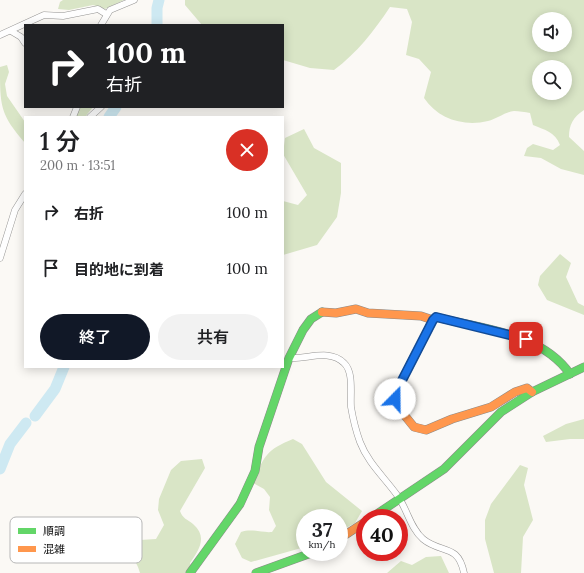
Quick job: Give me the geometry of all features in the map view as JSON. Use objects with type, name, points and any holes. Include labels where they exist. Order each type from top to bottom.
[{"type":"street","points":[[101,24],[106,14],[110,10],[134,0]]},
{"type":"street","points":[[24,24],[44,15],[63,16],[98,9],[106,14]]},
{"type":"street","points":[[0,35],[24,24]]},
{"type":"street","points":[[1,27],[21,37],[24,42]]},
{"type":"street","points":[[91,116],[99,108]]},
{"type":"street","points":[[0,258],[15,210],[24,196]]},
{"type":"street","points":[[190,573],[240,504],[249,486],[255,471],[259,447],[289,358],[303,330],[317,314],[344,312],[356,309],[368,313],[384,315],[421,316],[433,320]]},
{"type":"street","points":[[532,392],[527,388],[515,392],[491,407],[452,419],[426,430],[414,427],[397,406],[395,394],[433,320],[436,317],[526,339],[537,345],[566,368],[570,374]]},
{"type":"street","points":[[289,358],[296,359],[321,355],[334,357],[344,362],[349,369],[352,407],[357,434],[364,451],[373,466],[400,500],[417,533],[435,546],[444,548],[456,554],[461,561],[464,573]]},
{"type":"street","points":[[386,509],[452,462],[501,412],[532,392],[584,367]]},
{"type":"street","points":[[256,573],[296,559]]},
{"type":"green space","points":[[63,0],[124,0],[105,9],[93,5],[69,10],[58,9],[60,2]]},
{"type":"green space","points":[[185,0],[584,0],[584,110],[577,115],[572,122],[569,137],[584,151],[584,175],[561,169],[541,158],[524,156],[527,148],[533,144],[553,150],[560,145],[552,134],[533,125],[530,113],[514,111],[488,121],[470,123],[452,120],[444,116],[430,105],[424,98],[431,72],[419,59],[406,55],[412,22],[407,9],[390,7],[365,41],[334,70],[310,68],[284,60],[284,24],[201,24],[185,5]]},
{"type":"green space","points":[[7,65],[9,72],[5,84],[7,96],[24,121],[24,142],[11,124],[3,109],[0,91],[0,67]]},
{"type":"green space","points":[[80,108],[92,108],[86,116],[76,116]]},
{"type":"green space","points":[[304,129],[314,148],[341,163],[341,193],[337,217],[317,245],[284,255],[284,201],[298,205],[307,195],[284,156],[285,138]]},
{"type":"green space","points":[[560,254],[571,263],[566,277],[578,303],[584,306],[584,315],[547,300],[538,285],[540,276]]},
{"type":"green space","points":[[584,419],[584,439],[546,442],[543,436],[566,424]]},
{"type":"green space","points":[[293,439],[302,444],[326,482],[360,509],[356,509],[355,523],[348,527],[348,509],[296,509],[296,550],[251,562],[242,558],[235,544],[241,532],[249,530],[272,532],[276,526],[269,510],[270,497],[264,489],[253,483],[263,460],[271,451]]},
{"type":"green space","points":[[202,459],[205,468],[180,511],[184,517],[198,529],[200,534],[201,539],[199,548],[190,563],[193,573],[140,573],[136,563],[142,563],[142,540],[156,539],[164,525],[158,510],[159,499],[171,470],[181,461]]},
{"type":"green space","points":[[520,465],[528,468],[524,485],[533,520],[523,537],[521,573],[494,573],[485,539],[485,520],[491,504]]},
{"type":"green space","points":[[441,556],[449,573],[387,573],[401,561],[412,565],[426,557]]},
{"type":"waterway","points":[[157,24],[157,8],[159,0]]},
{"type":"waterway","points":[[110,116],[115,108]]},
{"type":"waterway","points":[[35,416],[55,389],[64,368]]},
{"type":"waterway","points":[[0,469],[10,444],[26,423]]},
{"type":"traffic: fast","points":[[190,573],[240,504],[255,471],[259,447],[289,358],[303,330],[311,319],[322,312]]},
{"type":"traffic: fast","points":[[444,319],[496,331],[529,342],[545,350],[570,374]]},
{"type":"traffic: fast","points":[[384,509],[444,469],[501,412],[532,392],[584,367]]},
{"type":"traffic: fast","points":[[256,573],[296,559]]},
{"type":"traffic: slow","points":[[322,312],[336,313],[356,309],[368,313],[421,316],[433,320]]},
{"type":"traffic: slow","points":[[444,319],[436,317],[433,320],[395,394],[397,406],[414,427],[426,430],[452,419],[491,407],[515,392],[527,388],[532,392]]},
{"type":"traffic: slow","points":[[348,533],[356,528]]},
{"type":"route","points":[[395,399],[395,394],[433,320],[436,317],[526,339]]}]
